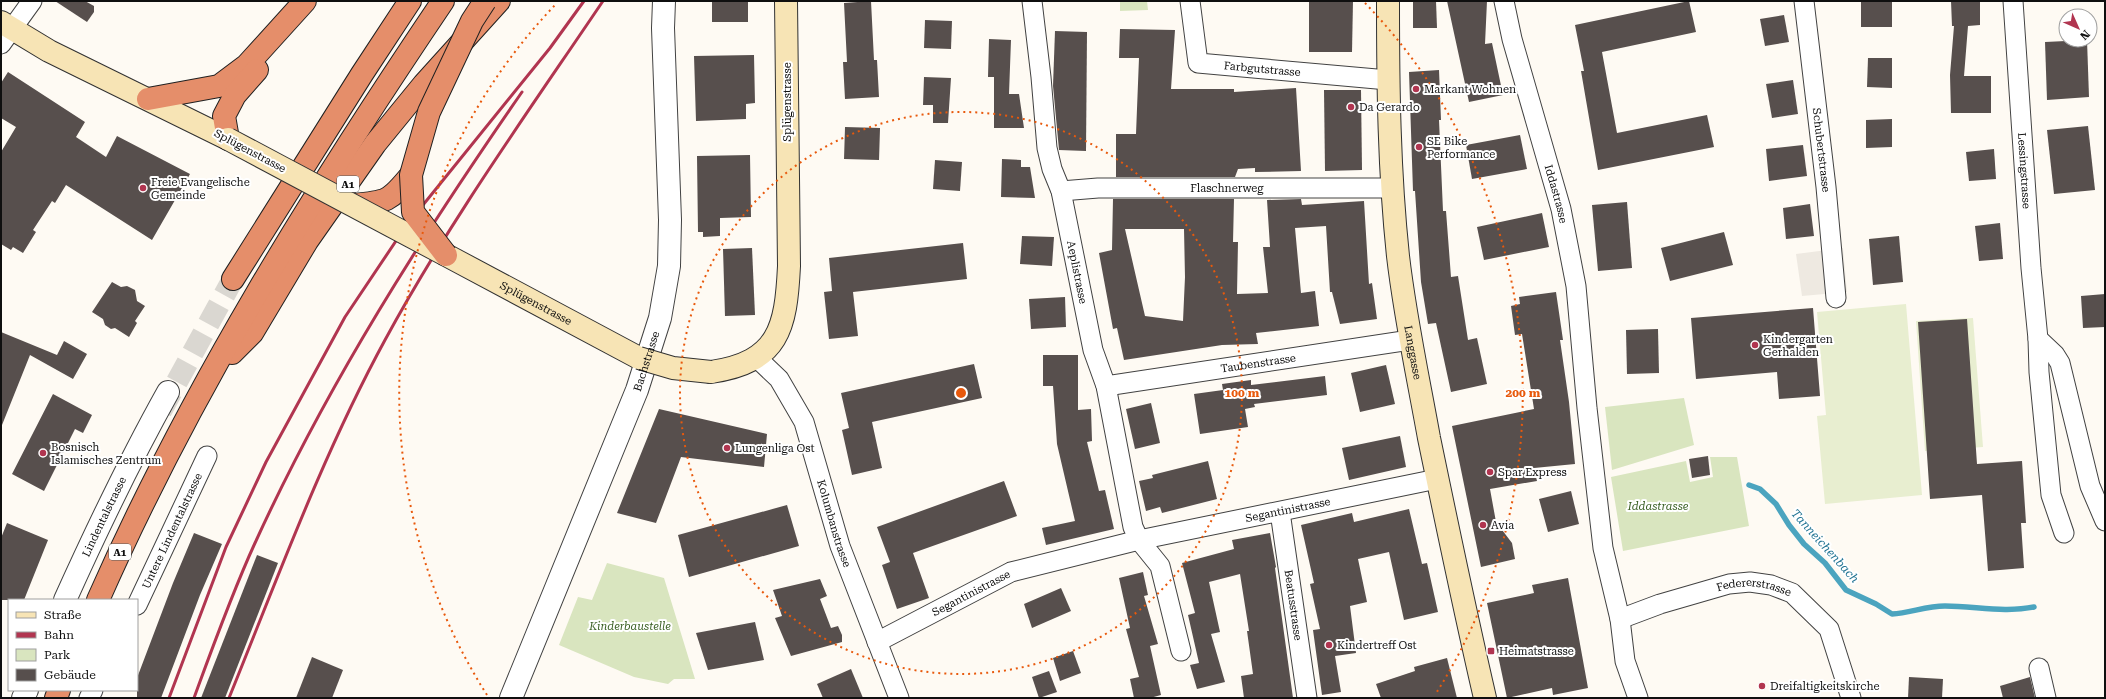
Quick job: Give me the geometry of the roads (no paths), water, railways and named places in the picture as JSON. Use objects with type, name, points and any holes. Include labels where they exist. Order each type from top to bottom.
[{"type":"highway","points":[[148,99],[219,86],[247,65],[306,1]]},
{"type":"highway","points":[[228,139],[224,116],[230,102],[317,1]]},
{"type":"highway","points":[[233,279],[362,74],[410,1]]},
{"type":"highway","name":"A1","points":[[98,599],[142,504],[210,375],[292,232],[443,1]]},
{"type":"highway","points":[[446,255],[413,212],[411,175],[429,112],[472,21],[486,1]]},
{"type":"highway","name":"A1","points":[[210,375],[252,333],[307,241],[375,144],[424,84],[499,1]]},
{"type":"highway","points":[[352,205],[375,203],[390,199],[411,175]]},
{"type":"main road","name":"Splügenstrasse","points":[[5,31],[205,127],[639,358],[673,368],[711,372],[744,365],[757,358],[767,350],[780,328],[786,304],[789,266],[786,1]]},
{"type":"main road","name":"Langgasse","points":[[1388,1],[1388,80],[1398,256],[1410,340],[1437,480],[1485,698]]},
{"type":"street","points":[[5,31],[32,1]]},
{"type":"street","name":"Bachstrasse","points":[[512,698],[637,390],[660,318],[669,266],[670,220],[663,28],[664,1]]},
{"type":"street","name":"Aeplistrasse","points":[[1032,1],[1041,77],[1047,148],[1052,169],[1061,191],[1093,350],[1106,386],[1133,527],[1139,540]]},
{"type":"street","name":"Farbgutstrasse","points":[[1190,1],[1198,63],[1388,80]]},
{"type":"street","name":"Iddastrasse","points":[[1504,1],[1512,39],[1561,209],[1576,286],[1587,408],[1603,548],[1620,619],[1626,661],[1638,698]]},
{"type":"street","name":"Schubertstrasse","points":[[1804,1],[1826,187],[1836,298]]},
{"type":"street","name":"Lessingstrasse","points":[[2013,1],[2031,268],[2038,339],[2038,372],[2050,495],[2064,533]]},
{"type":"street","name":"Flaschnerweg","points":[[1061,191],[1098,188],[1393,188]]},
{"type":"street","points":[[2038,339],[2055,355],[2060,363],[2090,486],[2105,521]]},
{"type":"street","name":"Taubenstrasse","points":[[1106,386],[1410,340]]},
{"type":"street","name":"Kolumbanstrasse","points":[[757,358],[779,379],[804,422],[840,546],[900,698]]},
{"type":"street","name":"Lindentalstrasse","points":[[65,599],[112,497],[168,392]]},
{"type":"street","name":"Untere Lindentalstrasse","points":[[138,603],[207,456]]},
{"type":"street","name":"Segantinistrasse","points":[[877,642],[1012,572],[1139,540],[1437,480]]},
{"type":"street","name":"Beatusstrasse","points":[[1280,512],[1307,698]]},
{"type":"street","points":[[1139,540],[1160,566],[1181,651]]},
{"type":"street","name":"Federerstrasse","points":[[1620,619],[1660,604],[1729,584],[1750,582],[1771,584],[1792,593],[1829,629],[1851,698]]},
{"type":"street","points":[[2038,668],[2046,698]]},
{"type":"waterway","name":"Tanneichenbach","points":[[1749,485],[1760,489],[1776,504],[1789,525],[1804,544],[1825,563],[1846,590],[1876,604],[1892,614],[1938,606],[2001,609],[2023,609],[2034,607]]},
{"type":"tunnel","points":[[161,411],[233,279]]},
{"type":"railway","points":[[169,698],[226,547],[266,462],[345,317],[406,226],[550,48],[584,1]]},
{"type":"railway","points":[[229,698],[321,471],[341,427],[385,340],[462,210],[603,1]]},
{"type":"railway","points":[[194,698],[238,581],[283,484],[313,425],[378,312],[413,256],[448,201],[522,92]]},
{"type":"place","name":"Markant Wohnen","points":[[1416,89]]},
{"type":"place","name":"Da Gerardo","points":[[1351,107]]},
{"type":"place","name":"SE Bike Performance","points":[[1419,147]]},
{"type":"place","name":"Freie Evangelische Gemeinde","points":[[143,188]]},
{"type":"place","name":"Kindergarten Gerhalden","points":[[1755,345]]},
{"type":"place","name":"Lungenliga Ost","points":[[727,448]]},
{"type":"place","name":"Bosnisch Islamisches Zentrum","points":[[43,453]]},
{"type":"place","name":"Spar Express","points":[[1490,472]]},
{"type":"place","name":"Avia","points":[[1483,525]]},
{"type":"place","name":"Kindertreff Ost","points":[[1329,645]]},
{"type":"place","name":"Heimatstrasse","points":[[1491,651]]},
{"type":"place","name":"Dreifaltigkeitskirche","points":[[1762,686]]},
{"type":"park label","name":"Kinderbaustelle","points":[[630,626]]}]
